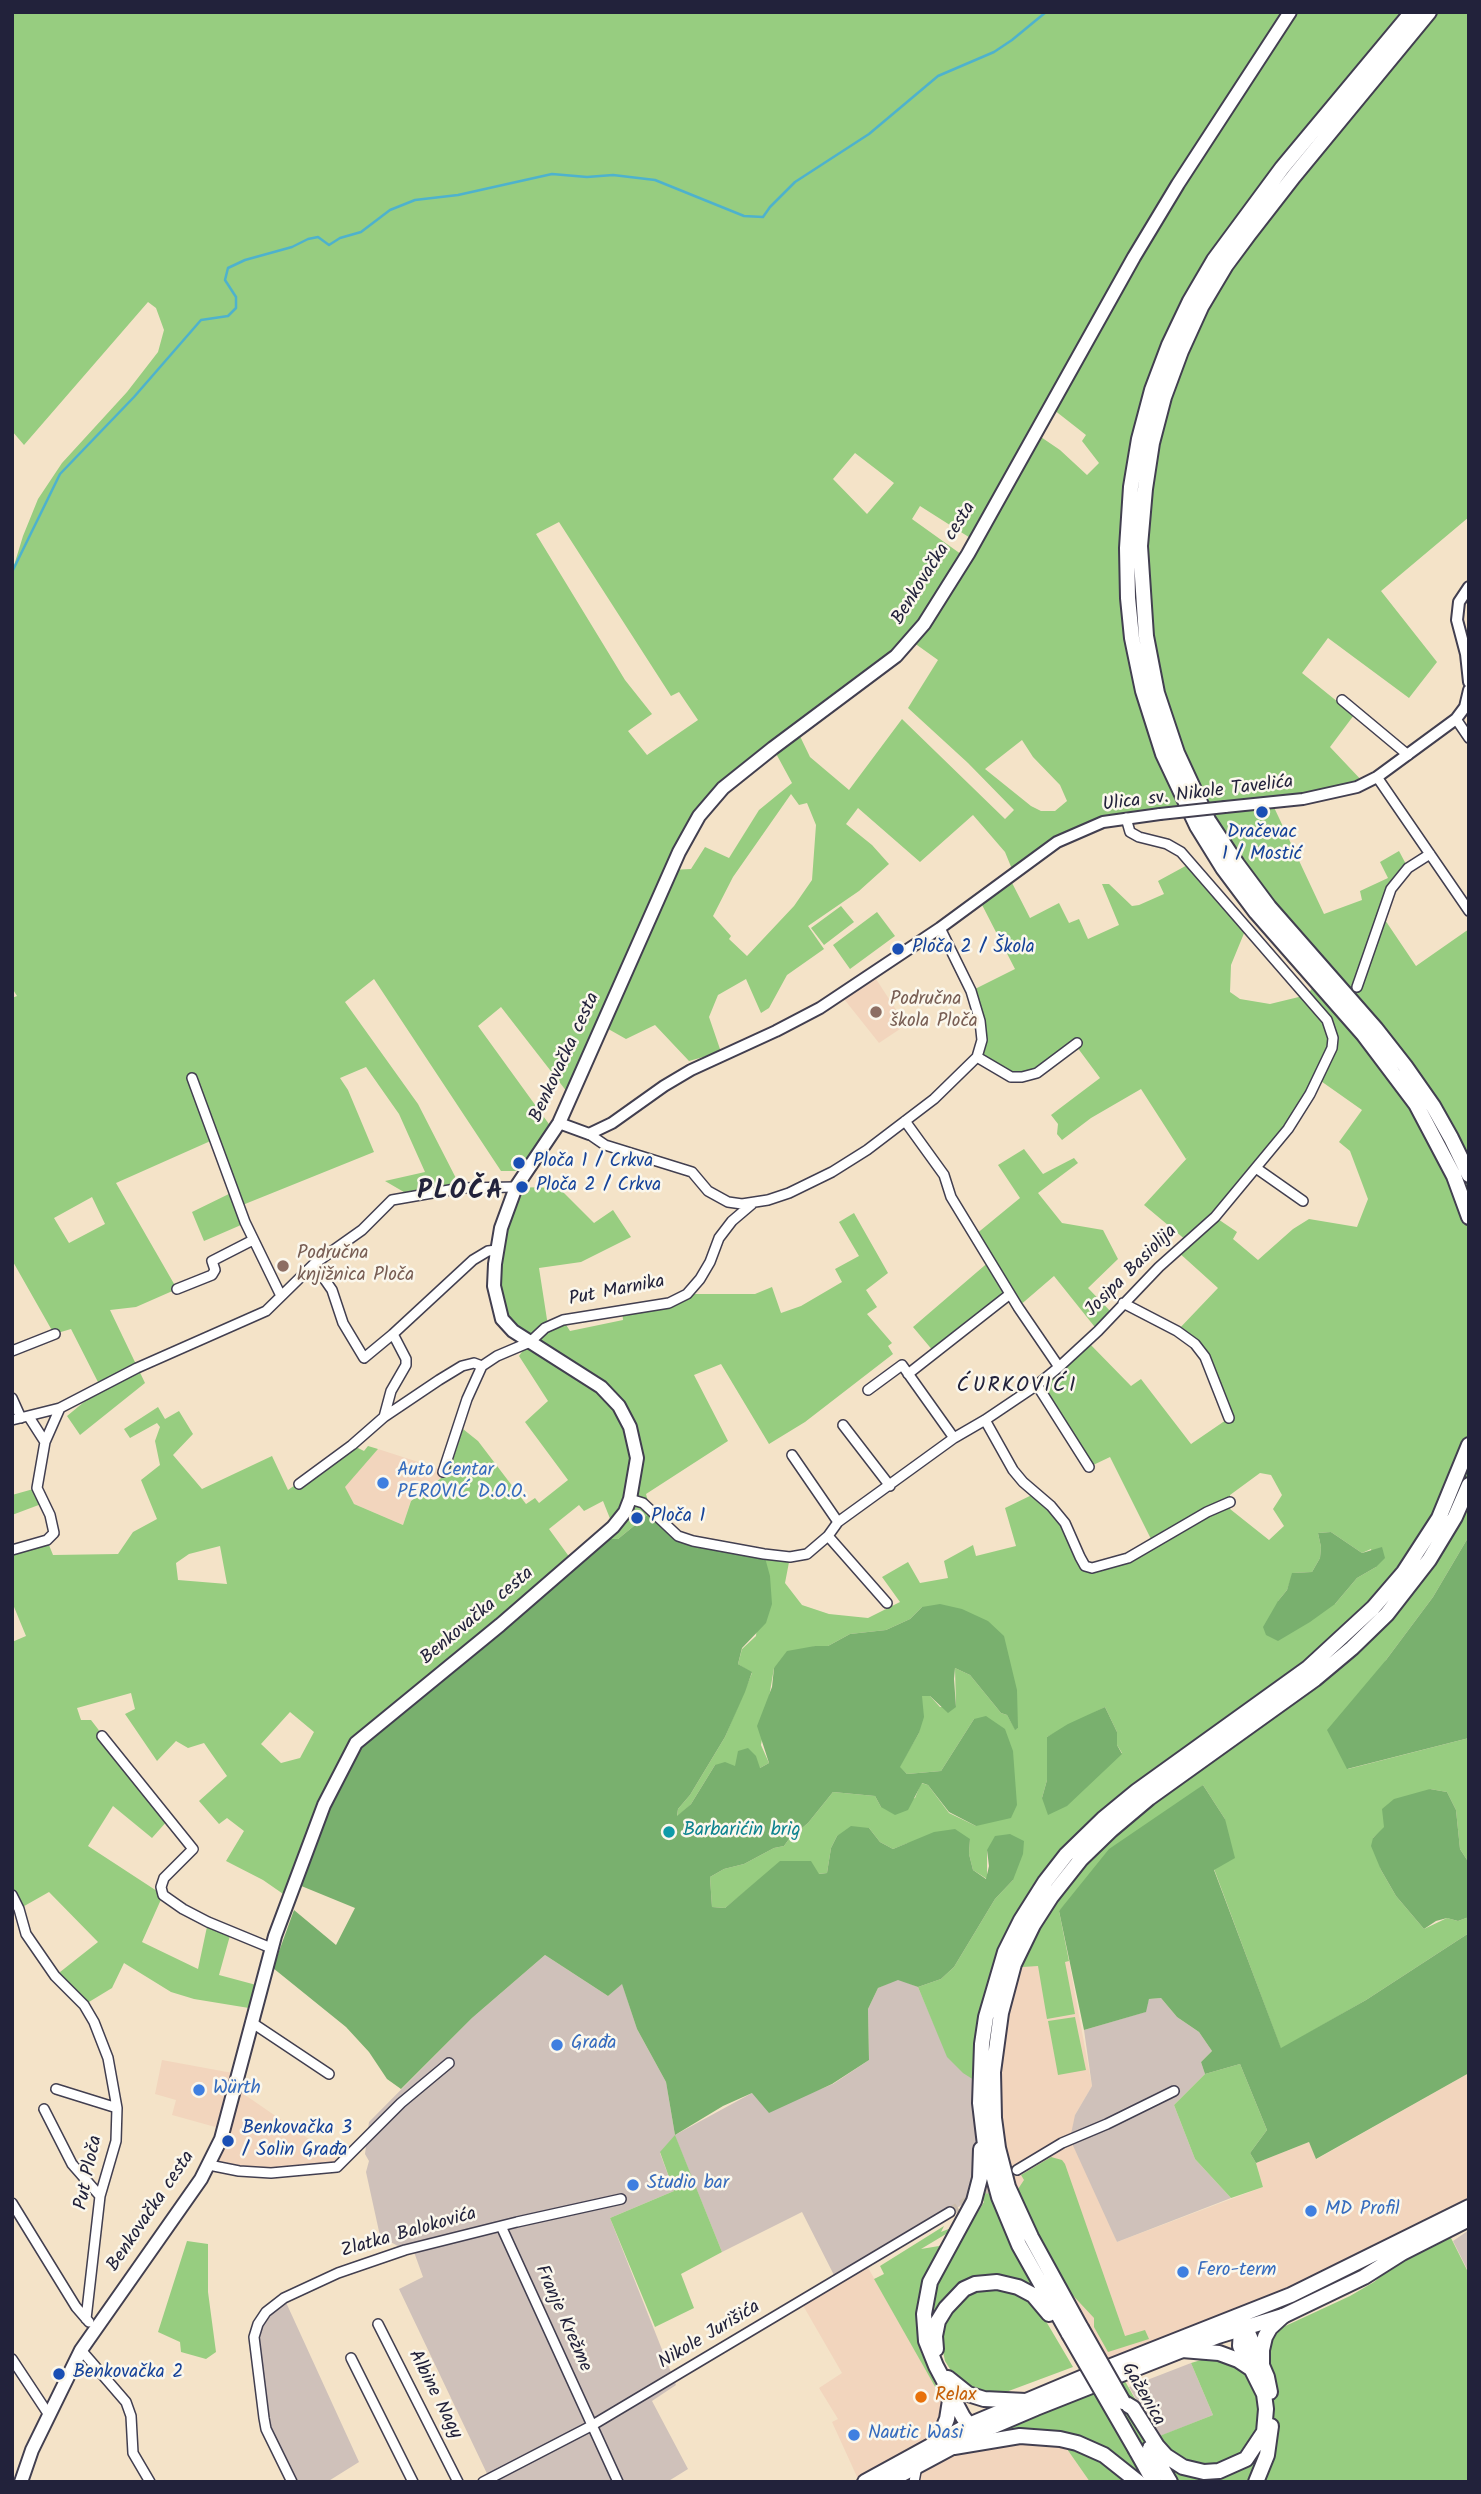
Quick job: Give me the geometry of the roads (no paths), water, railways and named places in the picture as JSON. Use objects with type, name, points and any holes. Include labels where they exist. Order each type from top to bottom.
[{"type":"main road","name":"Benkovačka cesta","points":[[19,2482],[91,2324],[209,2165],[221,2138],[271,1948],[324,1805],[356,1743],[573,1563],[613,1527],[625,1512],[630,1499],[636,1458],[630,1427],[619,1406],[601,1387],[513,1331],[502,1319],[494,1286],[501,1228],[516,1187],[559,1123],[679,852],[699,816],[723,788],[896,656],[924,624],[968,554],[1166,205],[1290,12]]},
{"type":"main road","points":[[1412,12],[1282,168],[1214,260],[1190,301],[1152,390],[1139,439],[1131,487],[1127,548],[1128,598],[1132,638],[1143,691],[1163,754],[1197,826],[1255,912],[1364,1035],[1416,1104],[1439,1144],[1469,1217]]},
{"type":"main road","points":[[1429,12],[1264,214],[1226,265],[1201,307],[1181,351],[1161,409],[1147,478],[1140,546],[1146,636],[1157,692],[1177,752],[1208,820],[1269,907],[1405,1066],[1439,1117],[1469,1175]]},
{"type":"main road","points":[[976,2428],[951,2394],[929,2350],[925,2305],[930,2282],[974,2201],[980,2178],[983,2134],[980,2071],[986,2017],[1006,1952],[1021,1920],[1066,1855],[1103,1819],[1137,1791],[1308,1668],[1373,1608],[1404,1573],[1439,1518],[1469,1445]]},
{"type":"main road","points":[[1075,2331],[1009,2188],[998,2148],[994,2118],[994,2062],[1001,2013],[1014,1964],[1051,1897],[1081,1859],[1111,1830],[1149,1798],[1315,1679],[1387,1614],[1429,1560],[1455,1517],[1469,1485]]},
{"type":"main road","points":[[983,2134],[999,2197],[1019,2245],[1075,2331]]},
{"type":"main road","points":[[865,2482],[938,2441],[1182,2350],[1469,2207]]},
{"type":"main road","points":[[887,2482],[954,2447],[976,2428],[1026,2401],[1239,2323],[1283,2316],[1364,2277],[1402,2253],[1469,2219]]},
{"type":"main road","points":[[1026,2401],[984,2399],[968,2394],[949,2380],[936,2352],[935,2336],[946,2308],[964,2289],[975,2284],[1006,2283],[1033,2295],[1059,2329],[1075,2331]]},
{"type":"main road","points":[[1256,2367],[1265,2337],[1283,2316]]},
{"type":"main road","points":[[1239,2323],[1240,2346],[1270,2390],[1273,2411],[1267,2455],[1256,2482]]},
{"type":"main road","name":"Gaženica","points":[[1075,2331],[1123,2402],[1170,2482]]},
{"type":"main road","name":"Gaženica","points":[[1075,2331],[1154,2482]]},
{"type":"main road","points":[[1182,2350],[1219,2353],[1256,2367]]},
{"type":"main road","points":[[938,2441],[947,2419],[951,2394]]},
{"type":"main road","points":[[1123,2402],[1133,2408],[1166,2456],[1191,2470],[1219,2471],[1233,2466],[1246,2459],[1268,2433]]},
{"type":"main road","points":[[954,2447],[1020,2435],[1060,2439],[1090,2448],[1119,2465],[1138,2482]]},
{"type":"street","points":[[1469,587],[1459,602],[1457,620],[1466,654],[1469,682]]},
{"type":"street","name":"Ulica sv. Nikole Tavelića","points":[[589,1134],[612,1123],[691,1070],[820,1008],[940,928],[1057,842],[1104,822],[1126,818],[1303,799],[1357,788],[1377,777],[1456,719],[1465,707],[1469,690]]},
{"type":"street","points":[[1342,700],[1408,755]]},
{"type":"street","points":[[1456,719],[1469,737]]},
{"type":"street","points":[[1377,777],[1469,911]]},
{"type":"street","name":"Josipa Basiolija","points":[[630,1499],[643,1503],[678,1536],[693,1541],[790,1556],[807,1554],[828,1536],[838,1522],[954,1437],[985,1420],[1059,1367],[1215,1217],[1288,1129],[1310,1094],[1332,1048],[1333,1038],[1327,1020],[1181,852],[1167,844],[1139,838],[1130,832],[1126,818]]},
{"type":"street","points":[[1357,986],[1391,888],[1408,868],[1430,854]]},
{"type":"street","points":[[559,1123],[589,1134],[605,1145],[692,1172],[708,1191],[728,1202],[743,1204],[789,1193],[832,1172],[867,1150],[934,1099],[977,1057],[982,1040],[980,1021],[971,991],[940,928]]},
{"type":"street","points":[[977,1057],[1011,1077],[1022,1077],[1037,1073],[1077,1043]]},
{"type":"street","points":[[192,1078],[253,1240],[281,1296]]},
{"type":"street","points":[[905,1121],[944,1175],[951,1197],[1010,1294],[1059,1367]]},
{"type":"street","points":[[1256,1168],[1303,1201]]},
{"type":"street","points":[[21,1418],[60,1408],[137,1368],[266,1311],[314,1264],[362,1230],[392,1200],[461,1188],[516,1187]]},
{"type":"street","name":"Put Marnika","points":[[299,1484],[352,1445],[384,1417],[462,1366],[474,1363],[482,1366],[530,1342],[545,1328],[563,1320],[669,1303],[687,1294],[710,1262],[719,1238],[732,1221],[754,1202]]},
{"type":"street","points":[[177,1289],[212,1275],[215,1270],[212,1261],[253,1240]]},
{"type":"street","points":[[314,1264],[332,1290],[343,1323],[364,1358],[473,1260],[488,1251],[497,1250]]},
{"type":"street","points":[[908,1374],[1010,1294]]},
{"type":"street","points":[[1123,1303],[1177,1331],[1195,1344],[1205,1357],[1229,1418]]},
{"type":"street","points":[[384,1417],[391,1391],[406,1365],[406,1359],[393,1334]]},
{"type":"street","points":[[12,1351],[55,1335]]},
{"type":"street","points":[[868,1390],[902,1365],[954,1437]]},
{"type":"street","points":[[443,1472],[461,1414],[482,1366]]},
{"type":"street","points":[[1037,1385],[1089,1467]]},
{"type":"street","points":[[12,1398],[21,1418],[45,1442]]},
{"type":"street","points":[[12,1550],[47,1540],[54,1533],[50,1515],[37,1488],[45,1442],[60,1408]]},
{"type":"street","points":[[985,1420],[1013,1470],[1058,1514],[1072,1535],[1085,1566],[1092,1568],[1128,1558],[1230,1502]]},
{"type":"street","points":[[843,1425],[890,1486]]},
{"type":"street","points":[[792,1455],[838,1522]]},
{"type":"street","points":[[828,1536],[887,1604]]},
{"type":"street","points":[[102,1736],[193,1849],[164,1878],[161,1887],[163,1895],[208,1922],[271,1948]]},
{"type":"street","name":"Put Ploča","points":[[12,1895],[26,1934],[55,1976],[84,2005],[108,2058],[117,2108],[116,2141],[100,2196],[91,2324]]},
{"type":"street","points":[[251,2022],[329,2074]]},
{"type":"street","points":[[209,2165],[239,2171],[271,2173],[337,2167],[401,2103],[449,2063]]},
{"type":"street","points":[[56,2089],[117,2108]]},
{"type":"street","points":[[1017,2170],[1062,2143],[1174,2091]]},
{"type":"street","points":[[44,2109],[72,2164],[100,2196]]},
{"type":"street","name":"Zlatka Balokovića","points":[[292,2482],[266,2429],[264,2418],[254,2337],[266,2312],[284,2298],[338,2273],[405,2250],[621,2199]]},
{"type":"street","points":[[12,2203],[76,2307],[91,2324]]},
{"type":"street","name":"Nikole Jurišića","points":[[483,2482],[591,2426],[950,2213]]},
{"type":"street","name":"Franje Krežme","points":[[501,2226],[618,2482]]},
{"type":"street","name":"Albine Nagy","points":[[378,2324],[458,2482]]},
{"type":"street","points":[[81,2350],[126,2402],[131,2416],[134,2453],[150,2482]]},
{"type":"street","points":[[351,2358],[413,2482]]},
{"type":"street","points":[[12,2359],[49,2415]]},
{"type":"street","points":[[914,2482],[917,2466]]},
{"type":"street","points":[[12,2476],[19,2482]]},
{"type":"waterway","points":[[12,572],[60,474],[134,397],[201,320],[228,316],[236,308],[236,297],[225,280],[228,268],[308,239],[318,237],[329,245],[340,238],[361,232],[390,210],[415,200],[458,195],[552,174],[587,177],[613,175],[655,180],[744,216],[763,217],[795,182],[869,134],[938,76],[994,52],[1046,12]]},
{"type":"tunnel","points":[[950,2212],[1017,2170]]},
{"type":"place","name":"Dračevac 1 / Mostić","points":[[1262,812]]},
{"type":"place","name":"Ploča 2 / Škola","points":[[898,949]]},
{"type":"place","name":"Područna škola Ploča","points":[[876,1012]]},
{"type":"place","name":"Ploča 1 / Crkva","points":[[519,1163]]},
{"type":"place","name":"Ploča 2 / Crkva","points":[[522,1187]]},
{"type":"place","name":"Područna knjižnica Ploča","points":[[283,1266]]},
{"type":"place","name":"Auto Centar PEROVIĆ D.O.O.","points":[[383,1483]]},
{"type":"place","name":"Ploča 1","points":[[637,1518]]},
{"type":"place","name":"Barbarićin brig","points":[[669,1832]]},
{"type":"place","name":"Građa","points":[[557,2045]]},
{"type":"place","name":"Würth","points":[[199,2090]]},
{"type":"place","name":"Benkovačka 3 / Solin Građa","points":[[228,2141]]},
{"type":"place","name":"Studio bar","points":[[633,2185]]},
{"type":"place","name":"MD Profil","points":[[1311,2211]]},
{"type":"place","name":"Fero-term","points":[[1183,2272]]},
{"type":"place","name":"Benkovačka 2","points":[[59,2374]]},
{"type":"place","name":"Relax","points":[[921,2397]]},
{"type":"place","name":"Nautic Wasi","points":[[854,2435]]},
{"type":"district","name":"PLOČA","points":[[461,1194]]},
{"type":"district","name":"ĆURKOVIĆI","points":[[1017,1387]]}]
